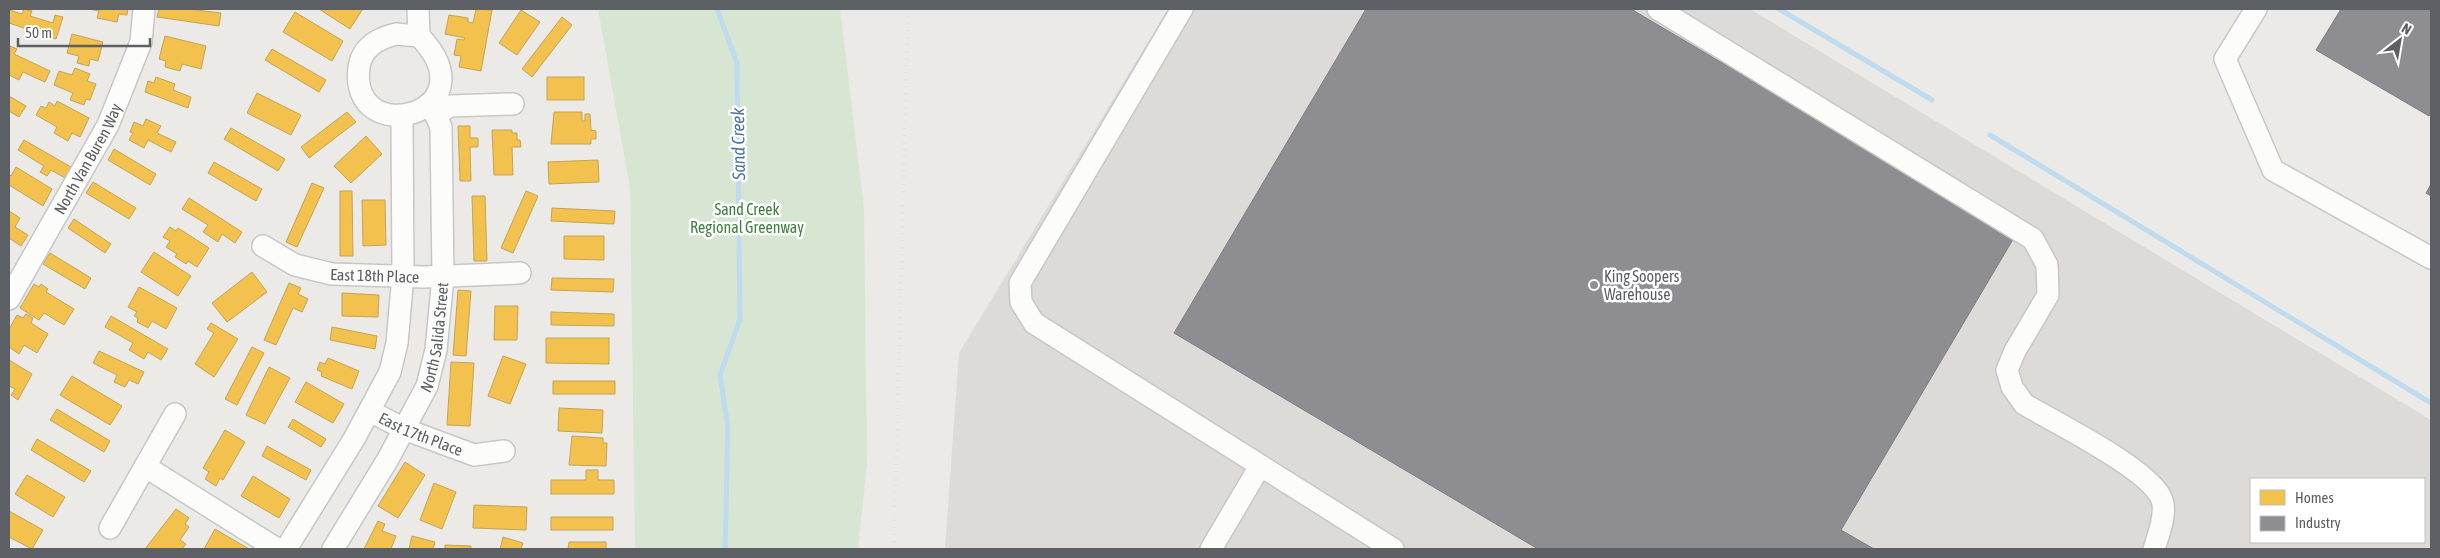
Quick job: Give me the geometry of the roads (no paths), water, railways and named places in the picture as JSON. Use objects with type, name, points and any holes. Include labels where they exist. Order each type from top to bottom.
[{"type":"street","name":"North Van Buren Way","points":[[12,285],[108,125],[141,42],[144,9]]},
{"type":"street","points":[[418,9],[418,36],[437,57],[441,72],[433,109]]},
{"type":"street","points":[[1182,9],[1020,284],[1021,302],[1034,323],[1393,549]]},
{"type":"street","points":[[1658,9],[2032,239],[2047,265],[2048,295],[2015,351],[2008,370],[2012,388],[2024,404],[2135,469],[2152,484],[2163,501],[2162,524],[2154,549]]},
{"type":"street","points":[[2256,9],[2225,59],[2273,170],[2431,258]]},
{"type":"street","points":[[418,36],[396,34],[381,38],[368,48],[360,62],[358,78],[362,94],[372,107],[386,115],[402,117],[450,106],[513,104]]},
{"type":"street","name":"North Salida Street","points":[[333,549],[404,429],[427,386],[436,350],[443,277],[442,127],[433,109]]},
{"type":"street","name":"North Salida Street","points":[[286,549],[370,411],[390,372],[397,343],[403,275],[402,117]]},
{"type":"street","name":"East 18th Place","points":[[263,246],[295,265],[332,274],[443,277],[520,273]]},
{"type":"street","name":"East 17th Place","points":[[370,411],[404,429],[474,454],[504,451]]},
{"type":"street","points":[[110,528],[175,414]]},
{"type":"street","points":[[1212,549],[1260,466]]},
{"type":"street","points":[[146,467],[277,549]]},
{"type":"waterway","name":"Sand Creek","points":[[717,9],[737,63],[740,319],[720,375],[728,428],[725,549]]},
{"type":"waterway","points":[[1779,9],[1932,100]]},
{"type":"waterway","points":[[1990,135],[2431,403]]},
{"type":"railway","points":[[894,549],[908,9]]},
{"type":"place","name":"King Soopers Warehouse","points":[[1594,285]]},
{"type":"park label","name":"Sand Creek Regional Greenway","points":[[747,218]]}]
